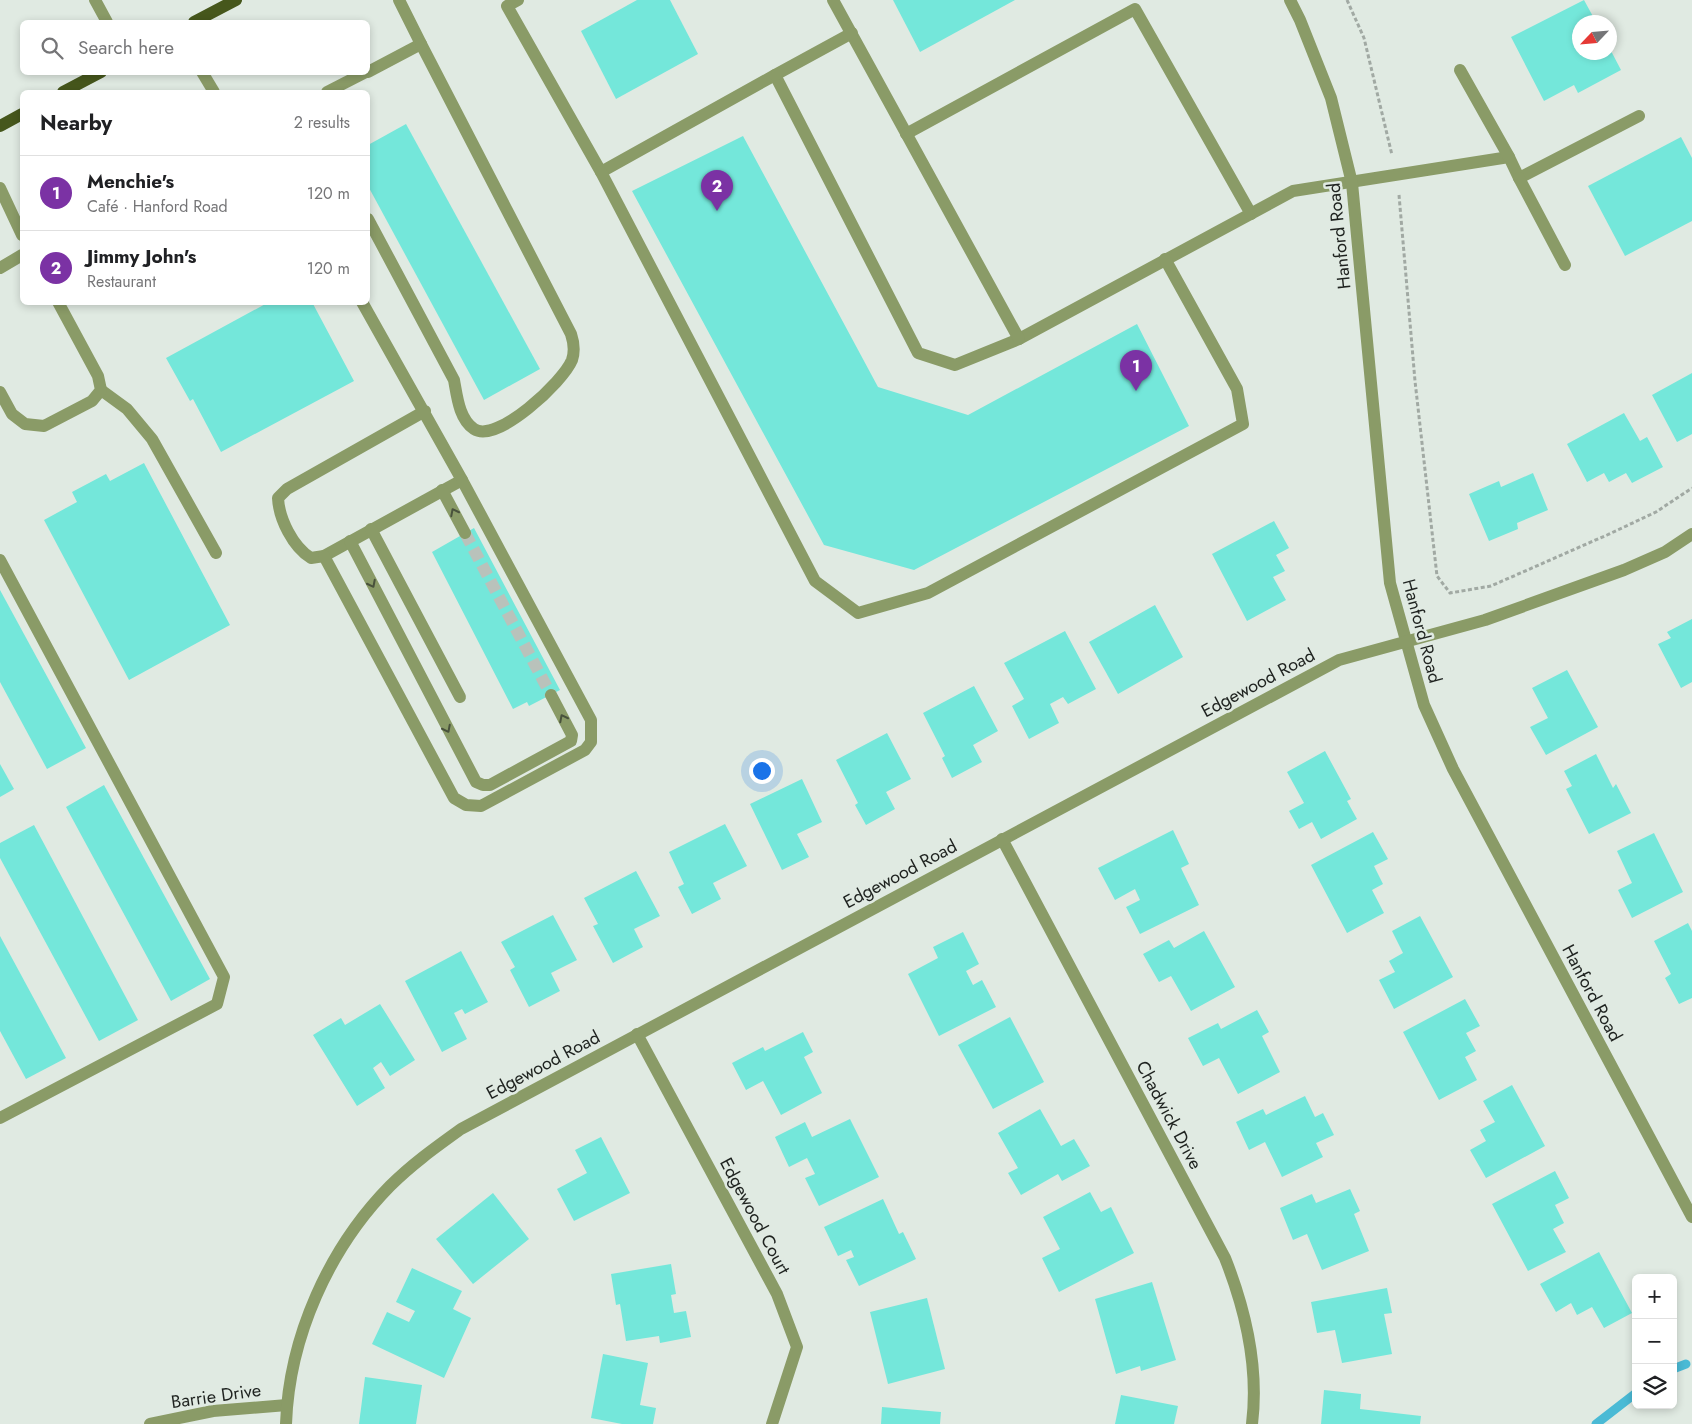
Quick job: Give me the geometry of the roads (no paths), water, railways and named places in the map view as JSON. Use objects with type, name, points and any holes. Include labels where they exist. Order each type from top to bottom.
[{"type":"main road","points":[[198,20],[236,0]]},
{"type":"main road","points":[[67,90],[95,75]]},
{"type":"main road","points":[[0,126],[20,115]]},
{"type":"street","points":[[95,0],[106,20]]},
{"type":"street","points":[[370,223],[454,380],[458,404],[467,423],[475,430],[484,432],[494,430],[514,418],[553,387],[572,359],[575,347],[571,334],[399,0]]},
{"type":"street","points":[[518,0],[507,6],[601,172],[815,581],[858,613],[928,594],[1243,424],[1237,389],[1165,259]]},
{"type":"street","points":[[833,0],[1019,339]]},
{"type":"street","name":"Hanford Road","points":[[1290,0],[1300,20],[1331,98],[1352,183],[1390,583],[1424,705],[1453,769],[1692,1217]]},
{"type":"street","points":[[906,134],[1135,9],[1251,214]]},
{"type":"street","points":[[601,172],[852,34]]},
{"type":"street","points":[[370,70],[421,44]]},
{"type":"street","points":[[1460,70],[1564,265]]},
{"type":"street","points":[[204,75],[213,90]]},
{"type":"street","points":[[331,90],[361,75]]},
{"type":"street","points":[[775,75],[918,354],[955,366],[1019,339],[1293,191],[1508,157]]},
{"type":"street","points":[[1519,178],[1638,116]]},
{"type":"street","points":[[0,188],[20,231]]},
{"type":"street","points":[[0,268],[20,256]]},
{"type":"street","points":[[60,305],[98,376],[101,390],[127,409],[152,439],[216,553]]},
{"type":"street","points":[[324,556],[454,798],[474,808],[481,806],[585,750],[591,742],[591,720],[425,411],[364,305]]},
{"type":"street","points":[[0,392],[12,414],[25,424],[44,426],[92,401],[101,390]]},
{"type":"street","points":[[425,411],[287,489],[278,498],[279,511],[300,551],[311,558],[324,556],[462,480]]},
{"type":"street","points":[[442,490],[465,534]]},
{"type":"street","points":[[371,529],[460,697]]},
{"type":"street","name":"Edgewood Road","points":[[286,1424],[287,1405],[298,1344],[324,1280],[353,1231],[390,1187],[423,1156],[461,1129],[1339,660],[1485,620],[1624,570],[1665,552],[1692,534]]},
{"type":"street","points":[[350,541],[476,782],[490,785],[571,741],[572,735],[551,695]]},
{"type":"street","points":[[0,560],[224,977],[217,1004],[0,1118]]},
{"type":"street","name":"Chadwick Drive","points":[[1002,839],[1225,1258],[1246,1319],[1254,1383],[1252,1424]]},
{"type":"street","name":"Edgewood Court","points":[[637,1034],[777,1294],[797,1347],[772,1424]]},
{"type":"street","name":"Barrie Drive","points":[[150,1424],[213,1411],[287,1405]]},
{"type":"waterway","points":[[1677,1367],[1686,1364]]},
{"type":"waterway","points":[[1596,1424],[1632,1396]]},
{"type":"tunnel","points":[[465,533],[551,695]]},
{"type":"place","name":"Jimmy John's","points":[[717,211]]},
{"type":"place","name":"Menchie's","points":[[1136,391]]}]
